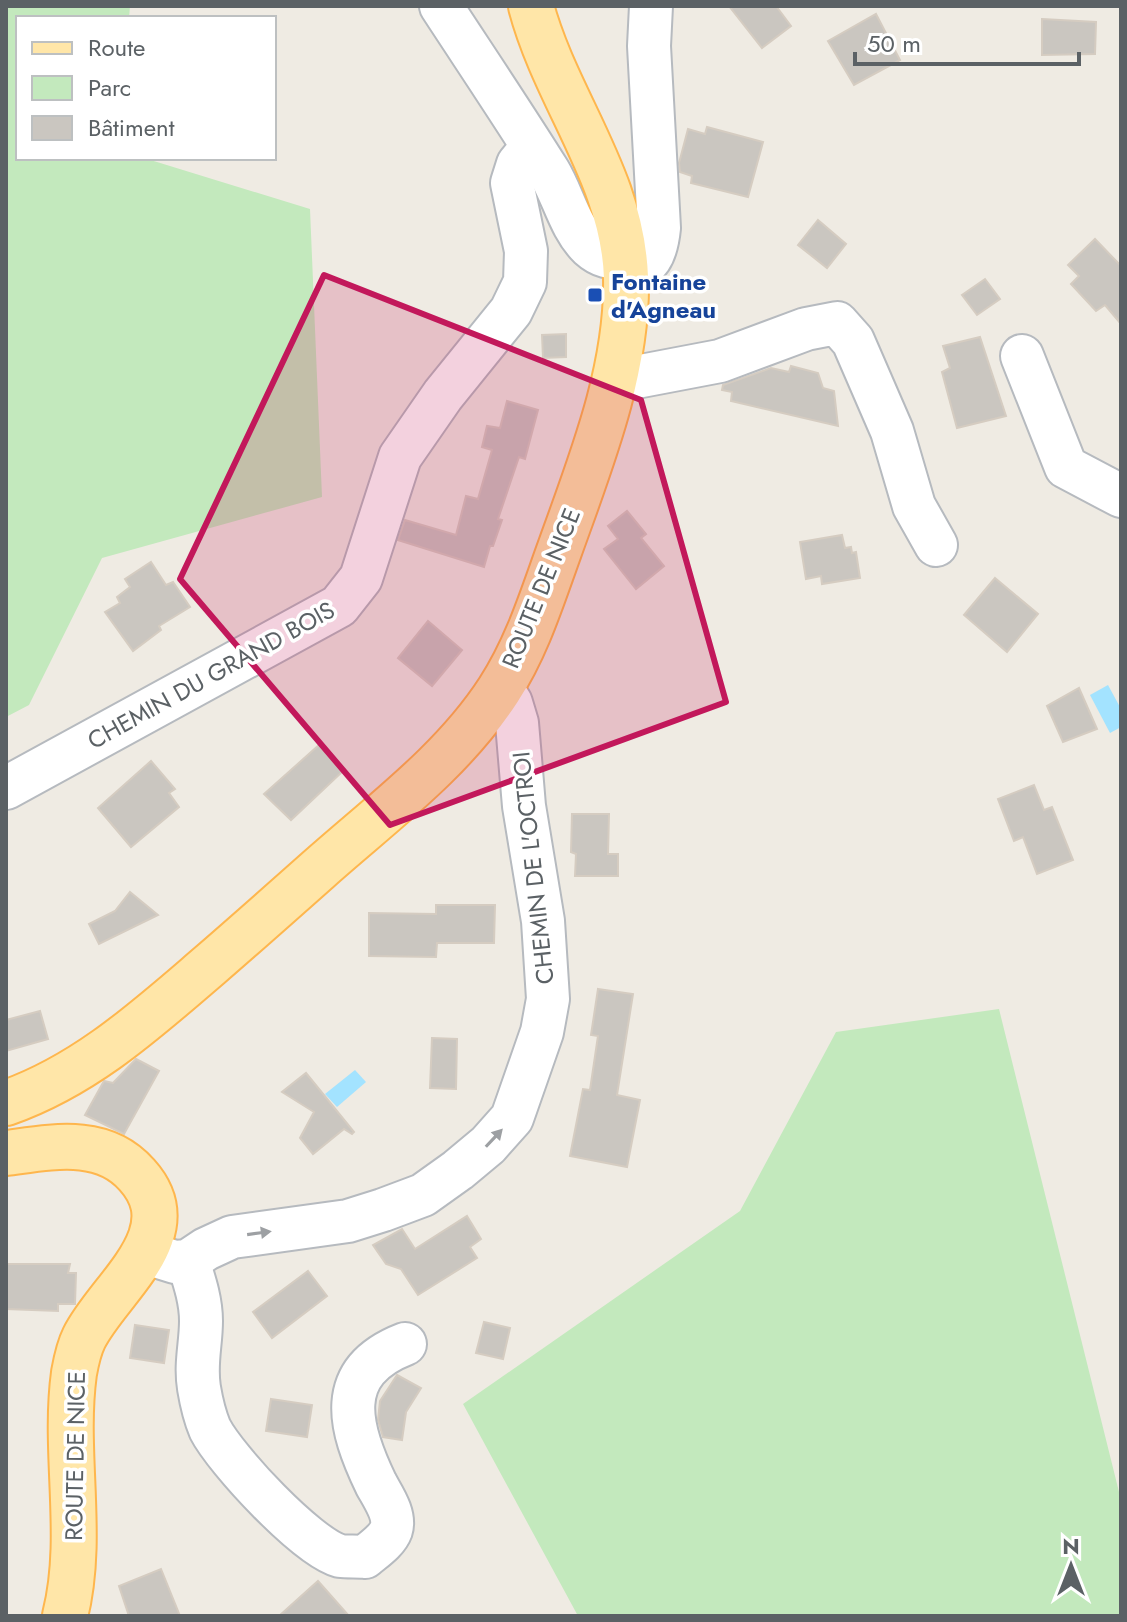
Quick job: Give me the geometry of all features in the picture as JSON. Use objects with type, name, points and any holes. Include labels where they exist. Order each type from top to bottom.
[{"type":"main road","name":"ROUTE DE NICE","points":[[6,1103],[73,1073],[167,1004],[437,765],[473,727],[501,687],[530,630],[615,381],[623,330],[625,269],[621,230],[611,196],[544,45],[531,6]]},
{"type":"main road","name":"ROUTE DE NICE","points":[[6,1153],[66,1146],[88,1147],[124,1161],[140,1178],[153,1207],[153,1233],[167,1257],[83,1340],[74,1372],[73,1568],[65,1616]]},
{"type":"street","points":[[441,6],[550,174],[583,239],[592,249],[625,269],[647,265],[654,256],[658,237],[649,46],[651,6]]},
{"type":"street","name":"CHEMIN DU GRAND BOIS","points":[[6,788],[339,606],[361,578],[400,457],[443,395],[511,311],[525,282],[526,251],[512,183],[518,164],[532,147]]},
{"type":"street","points":[[615,381],[720,361],[806,329],[837,323],[853,341],[892,431],[914,506],[936,545]]},
{"type":"street","points":[[1022,356],[1066,467],[1121,496]]},
{"type":"street","name":"CHEMIN DE L'OCTROI","points":[[167,1257],[206,1249],[232,1237],[348,1221],[423,1195],[488,1145],[512,1118],[542,1032],[548,999],[543,921],[524,806],[517,723],[511,703],[501,687]]},
{"type":"street","points":[[167,1257],[199,1304],[201,1320],[196,1360],[199,1389],[210,1428],[246,1478],[268,1501],[313,1540],[339,1555],[365,1557],[391,1531],[392,1515],[356,1437],[354,1392],[360,1377],[373,1362],[387,1351],[405,1344]]},
{"type":"highlighted area","points":[[324,275],[641,400],[726,702],[390,825],[180,579]]},
{"type":"green space","points":[[6,6],[130,6],[129,16],[16,16],[16,160],[151,160],[310,209],[322,497],[102,558],[29,705],[6,717]]},
{"type":"green space","points":[[999,1009],[1121,1500],[1121,1616],[578,1616],[463,1404],[740,1211],[836,1032]]},
{"type":"water","points":[[1108,685],[1121,709],[1121,727],[1110,733],[1090,695]]},
{"type":"water","points":[[355,1070],[366,1082],[337,1107],[325,1094]]},
{"type":"building","points":[[729,6],[776,6],[791,26],[762,48]]},
{"type":"building","points":[[876,14],[900,60],[854,85],[828,41]]},
{"type":"building","points":[[1042,19],[1096,22],[1095,54],[1042,55]]},
{"type":"building","points":[[707,127],[763,142],[748,197],[691,183],[692,176],[680,172],[679,163],[688,129],[705,134]]},
{"type":"building","points":[[818,220],[846,244],[827,268],[798,245]]},
{"type":"building","points":[[1095,239],[1121,266],[1121,324],[1105,305],[1096,311],[1071,284],[1079,276],[1068,265]]},
{"type":"building","points":[[985,279],[1000,299],[977,315],[962,295]]},
{"type":"building","points":[[566,334],[566,357],[543,358],[542,335]]},
{"type":"building","points":[[980,337],[1006,416],[957,428],[942,372],[950,368],[943,346]]},
{"type":"building","points":[[791,366],[818,373],[823,388],[834,391],[838,426],[731,401],[732,392],[722,390],[723,385],[771,368],[789,372]]},
{"type":"building","points":[[507,401],[538,410],[525,459],[519,457],[498,519],[502,520],[484,567],[398,540],[405,520],[456,535],[466,496],[478,499],[492,450],[482,447],[487,426],[500,428]]},
{"type":"building","points":[[627,511],[646,534],[641,538],[664,566],[636,589],[604,549],[618,539],[608,526]]},
{"type":"building","points":[[842,535],[845,548],[851,547],[852,553],[856,552],[860,578],[822,584],[821,576],[806,579],[800,542]]},
{"type":"building","points":[[151,562],[166,585],[173,582],[190,607],[159,626],[161,630],[133,651],[105,612],[120,603],[117,597],[130,587],[125,579]]},
{"type":"building","points":[[995,578],[1038,614],[1007,652],[964,615]]},
{"type":"building","points":[[428,621],[462,650],[432,686],[398,658]]},
{"type":"building","points":[[1079,688],[1097,729],[1063,742],[1047,706]]},
{"type":"building","points":[[319,745],[342,772],[291,820],[264,794]]},
{"type":"building","points":[[151,761],[175,789],[169,793],[179,807],[131,847],[98,808]]},
{"type":"building","points":[[1034,785],[1044,810],[1052,807],[1073,860],[1037,874],[1023,837],[1014,841],[998,799]]},
{"type":"building","points":[[572,814],[609,814],[608,854],[618,854],[618,876],[575,876],[576,854],[571,852]]},
{"type":"building","points":[[130,892],[158,915],[99,944],[89,924],[115,911]]},
{"type":"building","points":[[436,905],[495,905],[494,943],[437,943],[436,957],[369,956],[369,913],[436,914]]},
{"type":"building","points":[[598,989],[633,994],[617,1095],[640,1100],[627,1167],[570,1156],[583,1089],[590,1090],[598,1036],[591,1035]]},
{"type":"building","points":[[40,1011],[48,1039],[6,1051],[6,1020]]},
{"type":"building","points":[[432,1038],[457,1039],[456,1089],[430,1088]]},
{"type":"building","points":[[136,1059],[159,1071],[124,1134],[85,1115],[104,1081],[113,1083]]},
{"type":"building","points":[[306,1073],[354,1132],[352,1134],[344,1129],[313,1154],[300,1138],[314,1112],[282,1092]]},
{"type":"building","points":[[467,1216],[481,1239],[470,1247],[477,1258],[418,1295],[401,1269],[386,1264],[373,1245],[402,1229],[415,1249]]},
{"type":"building","points":[[6,1264],[70,1264],[68,1273],[76,1273],[75,1304],[58,1304],[58,1311],[6,1309]]},
{"type":"building","points":[[308,1271],[327,1296],[272,1338],[253,1312]]},
{"type":"building","points":[[484,1322],[510,1328],[503,1359],[476,1353]]},
{"type":"building","points":[[135,1325],[169,1330],[164,1363],[130,1358]]},
{"type":"building","points":[[397,1375],[421,1388],[406,1412],[402,1440],[383,1437],[378,1420],[380,1401]]},
{"type":"building","points":[[271,1399],[312,1405],[307,1437],[266,1431]]},
{"type":"building","points":[[161,1569],[180,1616],[129,1616],[119,1586]]},
{"type":"building","points":[[318,1581],[349,1616],[279,1616]]},
{"type":"place","name":"Fontaine d'Agneau","points":[[595,295]]}]
